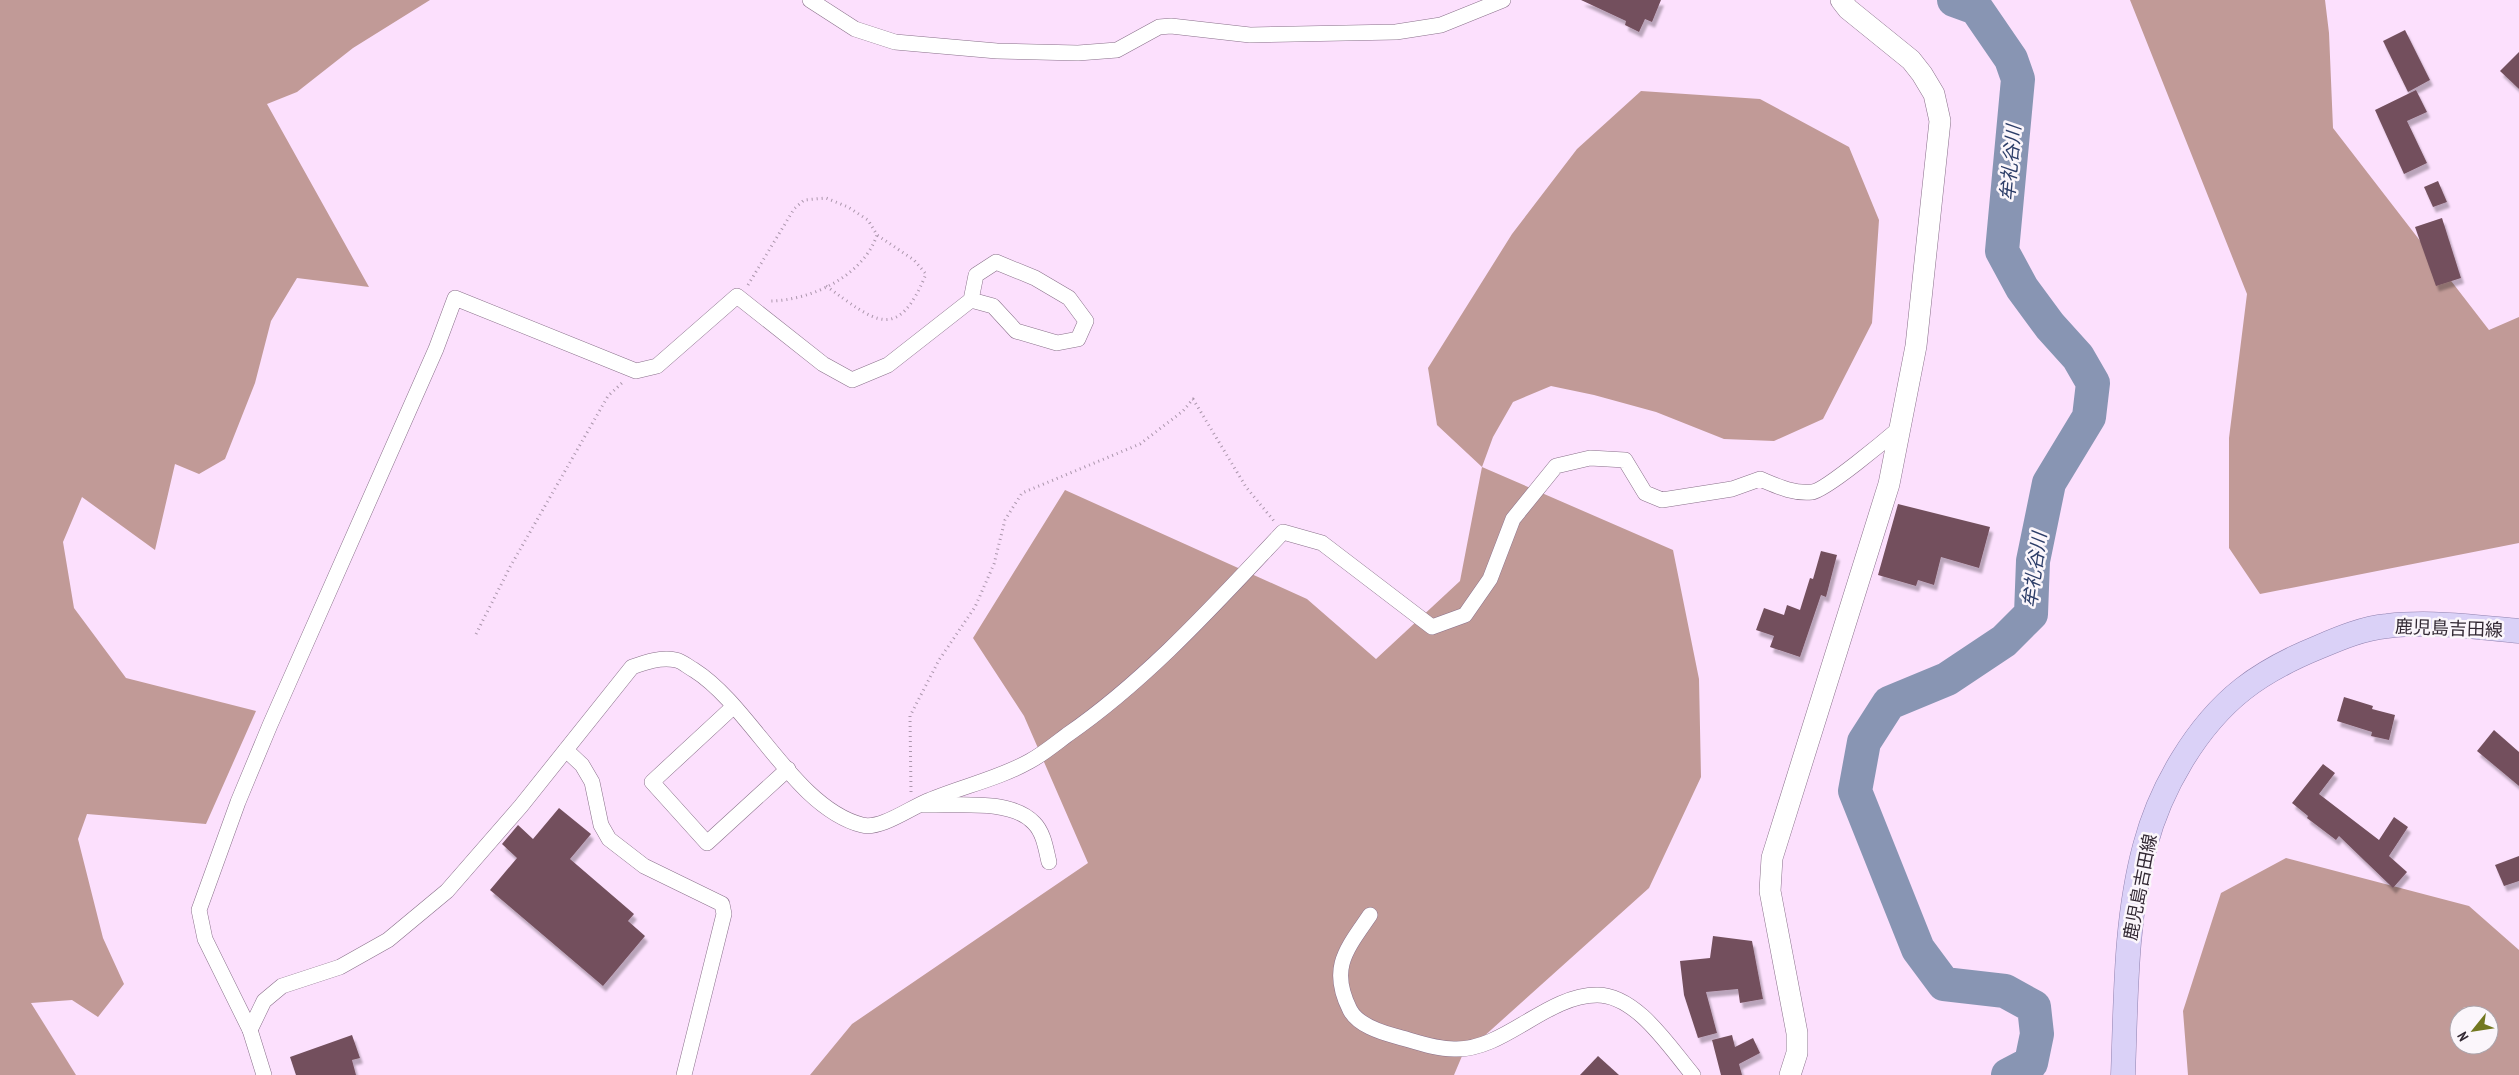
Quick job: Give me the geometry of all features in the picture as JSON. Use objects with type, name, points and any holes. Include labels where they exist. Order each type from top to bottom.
[{"type":"main road","name":"鹿児島吉田線","points":[[2122,1075],[2128,948],[2136,888],[2145,846],[2160,801],[2173,773],[2198,737],[2222,709],[2242,690],[2264,674],[2295,657],[2340,638],[2386,626],[2460,626],[2519,631]]},
{"type":"street","points":[[810,0],[854,29],[895,42],[997,52],[1078,53],[1117,50],[1159,27],[1171,26],[1250,35],[1396,32],[1441,25],[1503,0]]},
{"type":"street","points":[[1790,1075],[1797,1054],[1797,1033],[1770,891],[1772,858],[1883,501],[1902,426],[1916,346],[1940,122],[1934,94],[1911,60],[1848,9],[1841,0]]},
{"type":"street","points":[[264,1075],[250,1030],[205,938],[199,910],[205,889],[266,734],[436,349],[455,298],[636,371],[657,366],[737,296],[823,364],[852,380],[888,365],[971,300],[976,275],[996,262],[1035,278],[1069,298],[1086,321],[1078,339],[1056,343],[1016,331],[993,306],[971,300]]},
{"type":"street","points":[[250,1030],[264,1001],[282,986],[340,968],[388,940],[447,891],[521,806],[632,667],[654,659],[678,660],[708,679],[804,788],[839,816],[863,826],[883,823],[914,806],[952,790],[988,781],[1030,761],[1106,708],[1219,600],[1283,532],[1322,543],[1432,627],[1465,616],[1490,579],[1513,520],[1556,466],[1590,458],[1625,460],[1645,493],[1662,500],[1732,489],[1760,479],[1789,491],[1814,492],[1862,459],[1902,426]]},
{"type":"street","points":[[733,707],[652,782],[658,789],[707,843],[788,769]]},
{"type":"street","points":[[566,750],[582,765],[592,782],[601,825],[608,840],[644,866],[722,904],[724,914],[684,1075]]},
{"type":"street","points":[[914,806],[1004,807],[1025,815],[1036,824],[1045,845],[1049,862]]},
{"type":"street","points":[[1370,915],[1347,948],[1339,974],[1344,997],[1353,1016],[1377,1032],[1454,1050],[1482,1045],[1565,1002],[1598,995],[1616,999],[1646,1018],[1693,1075]]},
{"type":"path","points":[[737,296],[750,282],[794,209],[804,200],[826,198],[848,207],[868,220],[877,235],[914,260],[926,274],[920,289],[904,312],[888,320],[871,318],[826,286]]},
{"type":"path","points":[[751,307],[768,301],[797,299],[826,286],[856,266],[873,247],[877,235]]},
{"type":"path","points":[[476,634],[510,566],[608,396],[636,371]]},
{"type":"path","points":[[914,806],[910,716],[939,660],[975,607],[994,564],[1005,520],[1022,494],[1140,444],[1183,411],[1193,399],[1246,487],[1283,532]]},
{"type":"shaded area","points":[[0,0],[430,0],[353,48],[297,92],[267,104],[369,287],[297,278],[271,321],[255,383],[225,459],[199,474],[175,464],[155,550],[82,497],[63,542],[74,608],[126,678],[256,711],[206,824],[87,814],[78,839],[103,938],[124,984],[98,1017],[72,1000],[31,1003],[76,1075],[0,1075]]},
{"type":"shaded area","points":[[2130,0],[2325,0],[2329,33],[2333,128],[2489,330],[2519,317],[2519,543],[2260,594],[2229,548],[2229,438],[2247,294]]},
{"type":"shaded area","points":[[1641,91],[1760,99],[1849,147],[1879,220],[1872,323],[1823,419],[1774,441],[1724,439],[1656,412],[1594,395],[1551,386],[1513,402],[1493,437],[1482,467],[1437,425],[1428,368],[1512,234],[1577,149]]},
{"type":"shaded area","points":[[1482,467],[1673,550],[1699,679],[1701,777],[1649,888],[1462,1056],[1454,1075],[810,1075],[852,1024],[1088,863],[1024,716],[973,638],[1065,490],[1307,599],[1376,659],[1460,581]]},
{"type":"shaded area","points":[[2286,858],[2469,906],[2519,950],[2519,1075],[2188,1075],[2183,1011],[2221,893]]},
{"type":"building","points":[[1581,0],[1661,0],[1652,22],[1645,19],[1639,32],[1625,25],[1626,21]]},
{"type":"building","points":[[2405,30],[2430,80],[2408,92],[2383,41]]},
{"type":"building","points":[[2519,52],[2519,89],[2500,71]]},
{"type":"building","points":[[2416,90],[2427,112],[2407,121],[2427,163],[2404,174],[2375,110]]},
{"type":"building","points":[[2438,181],[2447,202],[2433,207],[2424,187]]},
{"type":"building","points":[[2442,218],[2461,278],[2436,286],[2415,227]]},
{"type":"building","points":[[1898,504],[1990,527],[1979,568],[1941,557],[1934,585],[1918,580],[1916,586],[1878,575]]},
{"type":"building","points":[[1821,551],[1837,555],[1826,597],[1821,595],[1800,657],[1770,647],[1774,636],[1756,630],[1764,608],[1784,615],[1787,605],[1800,610],[1810,578],[1813,579]]},
{"type":"building","points":[[2344,697],[2373,706],[2372,709],[2395,715],[2389,740],[2371,736],[2372,732],[2337,721]]},
{"type":"building","points":[[2494,730],[2519,752],[2519,786],[2477,751]]},
{"type":"building","points":[[2323,764],[2335,773],[2319,794],[2379,840],[2394,817],[2408,827],[2389,856],[2407,872],[2393,888],[2339,836],[2336,840],[2307,818],[2308,816],[2292,803]]},
{"type":"building","points":[[559,808],[591,834],[570,859],[634,914],[628,921],[645,936],[603,986],[490,890],[517,858],[502,844],[518,825],[533,839]]},
{"type":"building","points":[[2519,856],[2519,881],[2504,886],[2495,865]]},
{"type":"building","points":[[1713,936],[1752,941],[1763,999],[1740,1003],[1738,989],[1706,992],[1717,1033],[1698,1038],[1684,995],[1680,961],[1710,958]]},
{"type":"building","points":[[352,1035],[360,1058],[352,1060],[356,1075],[296,1075],[290,1057]]},
{"type":"building","points":[[1732,1035],[1735,1047],[1753,1038],[1760,1053],[1739,1064],[1742,1075],[1721,1075],[1712,1040]]},
{"type":"building","points":[[1598,1056],[1619,1075],[1580,1075]]},
{"type":"waterway","name":"牟礼谷川","points":[[1954,0],[1976,8],[2011,59],[2018,79],[2002,251],[2022,288],[2050,326],[2078,357],[2093,383],[2089,417],[2049,483],[2033,561],[2031,614],[2004,641],[1947,679],[1889,703],[1864,742],[1855,791],[1918,949],[1944,984],[2005,991],[2034,1007],[2037,1034],[2031,1063],[2008,1075]]}]
